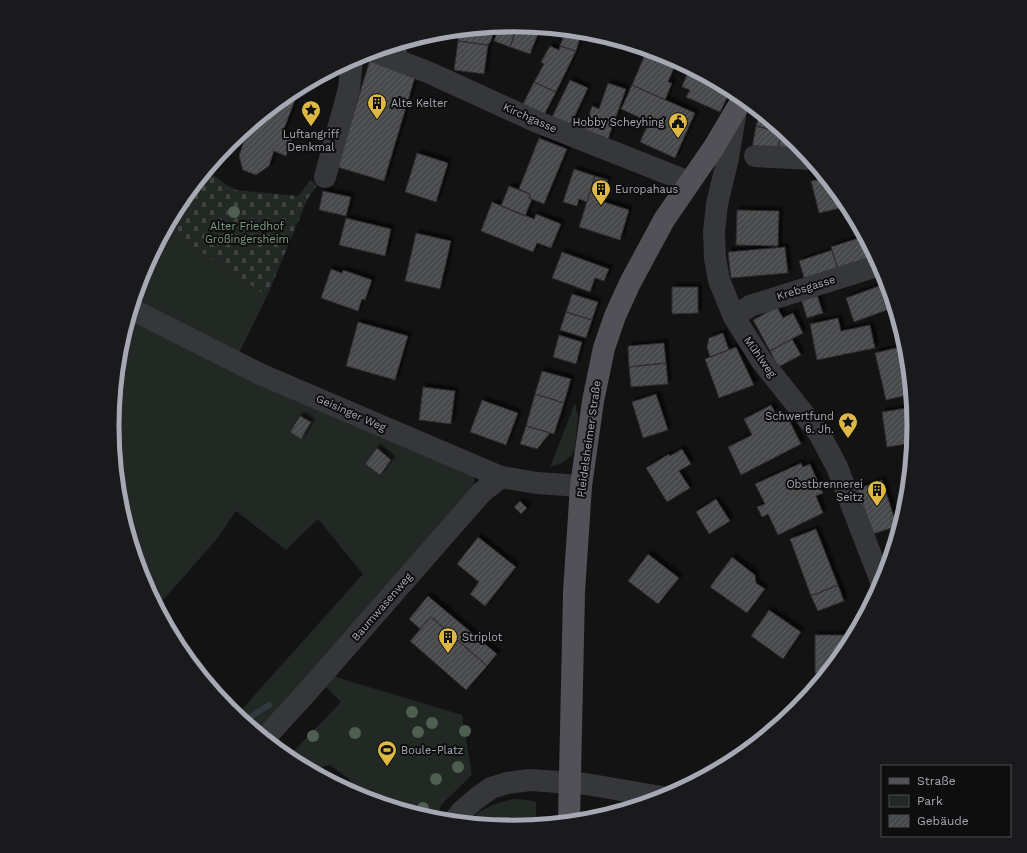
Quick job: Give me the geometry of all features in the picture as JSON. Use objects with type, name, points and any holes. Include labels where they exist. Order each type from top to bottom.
[{"type":"main road","name":"Pleidelsheimer Straße","points":[[570,817],[574,592],[581,486],[593,401],[606,342],[615,316],[630,283],[664,220],[714,147],[739,104]]},
{"type":"street","name":"Kirchgasse","points":[[381,55],[430,73],[535,121],[689,182]]},
{"type":"street","points":[[325,177],[348,89],[351,68]]},
{"type":"street","name":"Mühlweg","points":[[739,104],[717,204],[714,232],[715,258],[719,280],[734,317],[760,360],[819,433],[837,467],[879,575]]},
{"type":"street","points":[[756,156],[803,159]]},
{"type":"street","name":"Krebsgasse","points":[[734,317],[750,306],[874,267]]},
{"type":"street","name":"Geisinger Weg","points":[[136,311],[260,374],[501,477],[537,484],[581,486]]},
{"type":"street","name":"Baumwasenweg","points":[[268,735],[482,492],[501,477]]},
{"type":"street","points":[[457,817],[477,798],[491,788],[507,783],[530,780],[570,782],[652,796]]},
{"type":"green space","name":"Alter Friedhof Großingersheim","points":[[212,173],[225,184],[236,190],[298,196],[311,180],[317,185],[308,198],[267,296],[171,231],[185,207]]},
{"type":"green space","points":[[171,231],[267,296],[238,355],[474,474],[474,491],[263,731],[241,711],[363,574],[318,519],[286,550],[236,511],[216,540],[161,603],[149,577],[132,529],[122,478],[119,426],[120,401],[122,375],[132,324],[149,276]]},
{"type":"green space","points":[[575,403],[578,416],[575,449],[571,456],[562,463],[550,467]]},
{"type":"green space","points":[[329,675],[462,715],[472,775],[442,804],[438,813],[411,808],[363,791],[355,787],[349,779],[330,765],[316,768],[294,755],[292,753],[341,702],[322,683]]},
{"type":"green space","points":[[516,799],[536,802],[536,820],[514,821],[471,819],[489,806]]},
{"type":"building","points":[[515,32],[510,47],[494,41],[497,33]]},
{"type":"building","points":[[515,32],[538,34],[530,54],[510,47]]},
{"type":"building","points":[[493,33],[488,45],[458,41],[459,36]]},
{"type":"building","points":[[564,35],[580,38],[576,51],[560,46]]},
{"type":"building","points":[[458,41],[488,45],[484,74],[454,70]]},
{"type":"building","points":[[407,46],[406,53],[397,50]]},
{"type":"building","points":[[550,46],[559,50],[560,46],[576,51],[556,92],[534,82],[544,64],[541,62]]},
{"type":"building","points":[[645,55],[688,73],[728,95],[720,112],[686,97],[690,90],[682,87],[687,74],[674,68],[668,82],[672,83],[665,100],[632,85]]},
{"type":"building","name":"Alte Kelter","points":[[370,60],[416,74],[384,181],[337,167]]},
{"type":"building","points":[[570,80],[588,88],[570,126],[552,117]]},
{"type":"building","points":[[534,82],[556,92],[543,117],[522,106]]},
{"type":"building","points":[[608,83],[626,89],[607,142],[583,134],[592,106],[599,109]]},
{"type":"building","points":[[632,85],[695,113],[675,158],[640,142],[649,122],[621,109]]},
{"type":"building","points":[[296,97],[282,134],[292,138],[286,156],[274,151],[269,166],[256,175],[243,170],[239,156],[245,138],[253,130]]},
{"type":"building","points":[[758,118],[774,130],[756,126]]},
{"type":"building","points":[[756,126],[774,130],[780,136],[778,150],[752,148]]},
{"type":"building","points":[[780,136],[795,151],[795,152],[778,150]]},
{"type":"building","points":[[539,138],[567,149],[544,204],[529,198],[530,194],[519,189]]},
{"type":"building","points":[[417,153],[448,163],[436,202],[405,192]]},
{"type":"building","name":"Europahaus","points":[[574,169],[595,176],[587,202],[579,199],[577,206],[563,202]]},
{"type":"building","name":"Europahaus","points":[[595,176],[608,180],[601,201],[629,210],[620,240],[579,227]]},
{"type":"building","points":[[820,179],[842,208],[819,213],[811,181]]},
{"type":"building","points":[[509,186],[530,194],[529,198],[532,199],[525,216],[501,206]]},
{"type":"building","points":[[323,191],[351,197],[346,216],[319,210]]},
{"type":"building","points":[[492,202],[534,219],[536,214],[561,224],[551,248],[537,243],[533,252],[481,231]]},
{"type":"building","points":[[737,210],[779,211],[778,246],[736,245]]},
{"type":"building","points":[[346,218],[391,229],[385,256],[339,245]]},
{"type":"building","points":[[416,233],[451,241],[440,289],[405,281]]},
{"type":"building","points":[[860,238],[871,262],[840,276],[831,247]]},
{"type":"building","points":[[785,247],[788,273],[731,278],[728,252]]},
{"type":"building","points":[[832,250],[840,276],[807,287],[799,261]]},
{"type":"building","points":[[562,252],[609,269],[604,281],[595,278],[590,292],[552,278]]},
{"type":"building","points":[[331,269],[342,273],[343,270],[372,280],[365,300],[362,299],[358,311],[321,298]]},
{"type":"building","points":[[878,276],[890,309],[887,310]]},
{"type":"building","points":[[879,286],[887,310],[854,322],[846,298]]},
{"type":"building","points":[[672,287],[698,287],[698,313],[672,314]]},
{"type":"building","points":[[572,294],[598,302],[592,320],[566,312]]},
{"type":"building","points":[[817,295],[823,313],[807,318],[801,299]]},
{"type":"building","points":[[777,307],[783,318],[793,313],[803,333],[770,351],[753,320]]},
{"type":"building","points":[[566,312],[592,320],[586,338],[560,330]]},
{"type":"building","points":[[838,318],[841,331],[870,325],[875,348],[817,360],[810,324]]},
{"type":"building","points":[[358,322],[408,336],[395,380],[346,366]]},
{"type":"building","points":[[723,333],[729,350],[710,357],[707,347],[709,338]]},
{"type":"building","points":[[559,335],[582,342],[576,364],[553,357]]},
{"type":"building","points":[[792,339],[801,355],[778,367],[770,351]]},
{"type":"building","points":[[664,343],[666,363],[629,367],[628,346]]},
{"type":"building","points":[[736,347],[754,385],[719,398],[705,359]]},
{"type":"building","points":[[899,347],[905,375],[907,395],[886,400],[875,353]]},
{"type":"building","points":[[666,363],[668,384],[631,387],[629,367]]},
{"type":"building","points":[[542,371],[571,379],[564,403],[535,394]]},
{"type":"building","points":[[423,387],[455,391],[451,424],[419,420]]},
{"type":"building","points":[[535,394],[564,403],[554,434],[526,426]]},
{"type":"building","points":[[656,394],[668,430],[643,438],[632,402]]},
{"type":"building","points":[[482,400],[518,413],[506,445],[470,432]]},
{"type":"building","points":[[771,405],[779,419],[787,416],[801,444],[741,475],[728,447],[752,435],[744,419]]},
{"type":"building","points":[[907,408],[907,444],[887,447],[882,412]]},
{"type":"building","points":[[300,416],[311,422],[301,439],[290,432]]},
{"type":"building","points":[[526,426],[550,433],[537,449],[520,444]]},
{"type":"building","points":[[377,448],[391,460],[380,475],[365,464]]},
{"type":"building","points":[[682,449],[691,464],[679,471],[690,488],[667,502],[646,468],[669,454],[670,456]]},
{"type":"building","points":[[801,463],[803,467],[810,464],[823,493],[816,496],[823,513],[778,535],[768,514],[762,517],[757,507],[765,504],[755,484]]},
{"type":"building","name":"Obstbrennerei Seitz","points":[[882,480],[896,523],[895,527],[873,534],[857,489]]},
{"type":"building","points":[[716,499],[730,521],[709,534],[696,512]]},
{"type":"building","points":[[520,501],[527,508],[521,514],[514,507]]},
{"type":"building","points":[[816,529],[838,585],[811,596],[790,539]]},
{"type":"building","points":[[478,537],[516,567],[485,606],[470,594],[479,582],[457,564]]},
{"type":"building","points":[[648,554],[679,578],[658,604],[628,581]]},
{"type":"building","points":[[732,557],[755,575],[756,583],[765,589],[747,613],[710,587]]},
{"type":"building","points":[[838,585],[844,601],[818,611],[811,596]]},
{"type":"building","name":"Striplot","points":[[428,596],[497,654],[487,666],[431,617],[420,629],[409,619]]},
{"type":"building","points":[[769,610],[801,632],[783,659],[751,636]]},
{"type":"building","name":"Striplot","points":[[431,617],[487,666],[466,690],[410,641]]},
{"type":"building","points":[[815,635],[848,635],[821,673],[815,673]]},
{"type":"waterway","points":[[249,719],[269,705]]},
{"type":"place","name":"Alte Kelter","points":[[377,120]]},
{"type":"place","name":"Luftangriff Denkmal","points":[[311,127]]},
{"type":"place","name":"Hobby Scheyhing","points":[[678,139]]},
{"type":"place","name":"Europahaus","points":[[601,206]]},
{"type":"place","name":"Schwertfund 6. Jh.","points":[[848,439]]},
{"type":"place","name":"Obstbrennerei Seitz","points":[[877,507]]},
{"type":"place","name":"Striplot","points":[[448,654]]},
{"type":"place","name":"Boule-Platz","points":[[387,767]]}]
